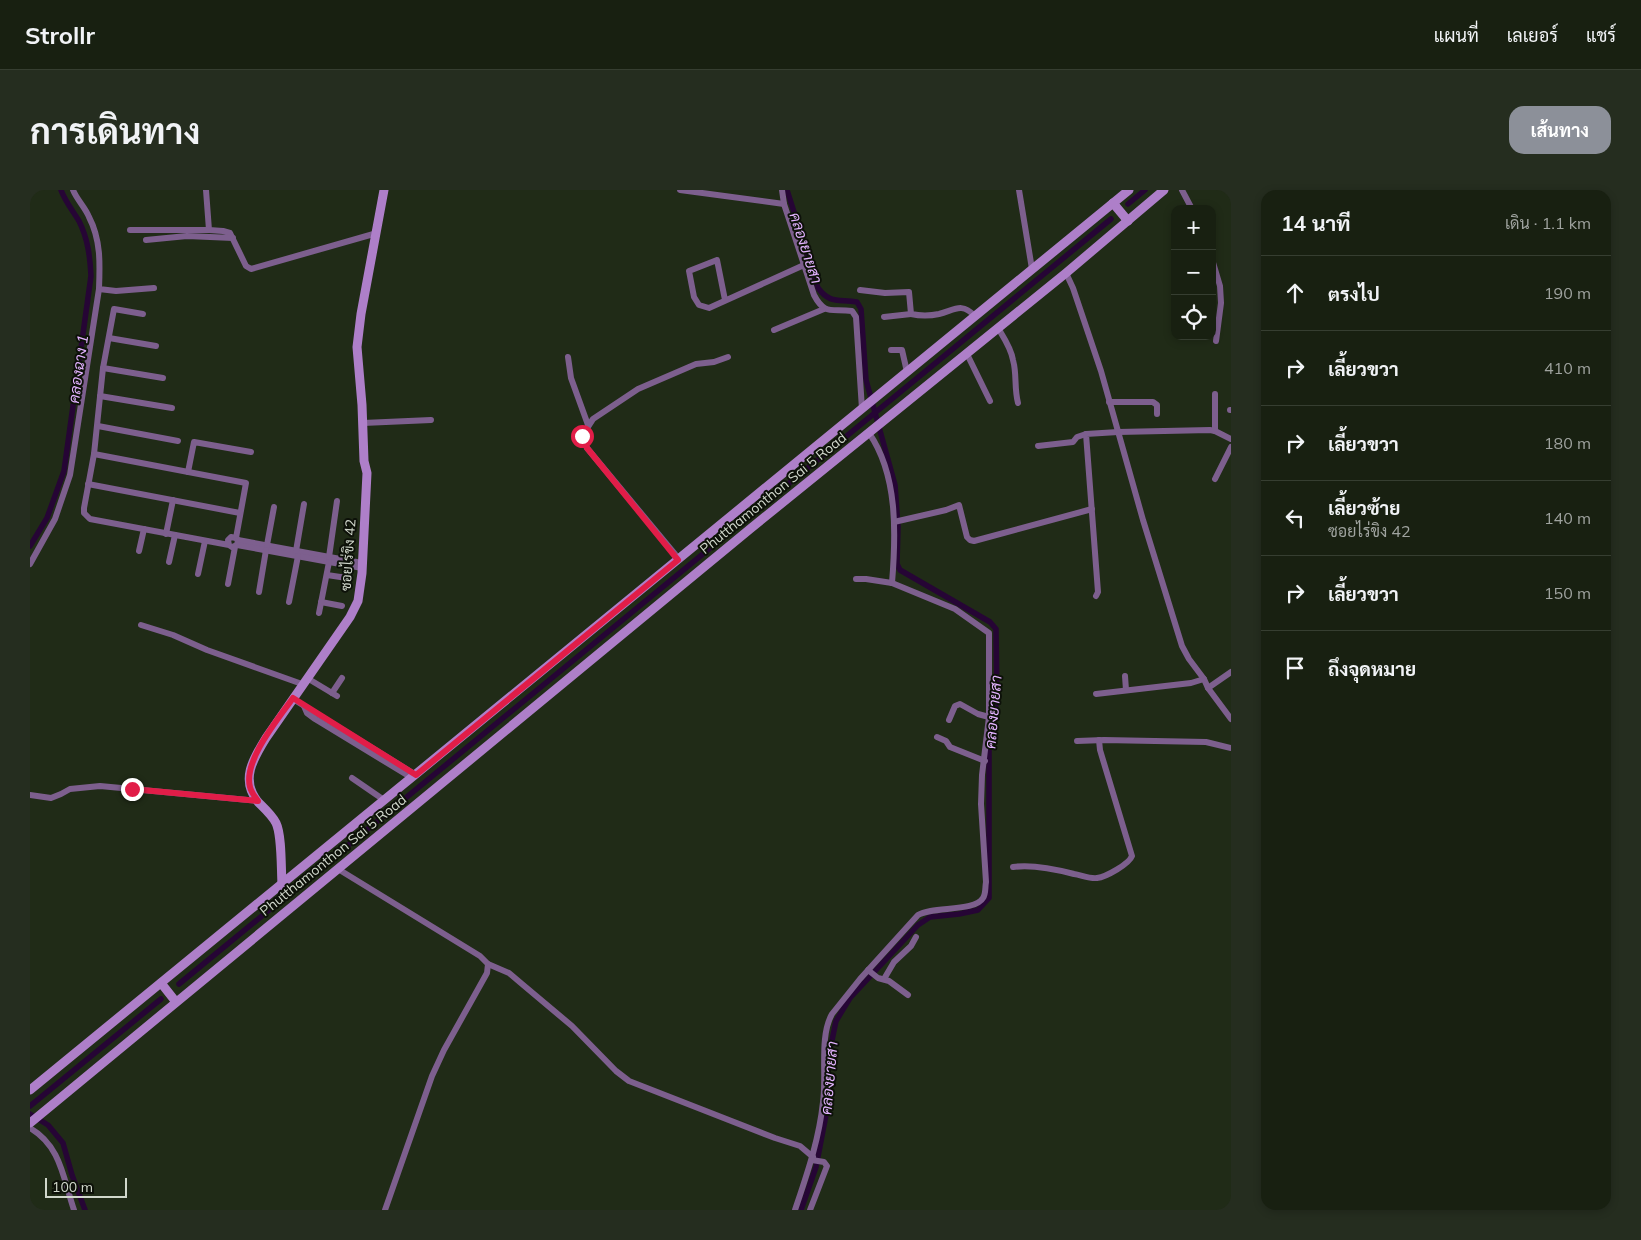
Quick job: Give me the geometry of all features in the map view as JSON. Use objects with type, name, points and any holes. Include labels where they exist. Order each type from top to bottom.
[{"type":"main road","name":"ซอยไร่ขิง 42","points":[[282,884],[276,824],[258,801],[250,788],[249,781],[253,762],[266,738],[356,607],[360,594],[367,473],[364,461],[357,347],[361,314],[384,190]]},
{"type":"main road","name":"Phutthamonthon Sai 5 Road","points":[[30,1090],[1129,190]]},
{"type":"main road","name":"Phutthamonthon Sai 5 Road","points":[[30,1124],[869,432],[1066,273],[1164,190]]},
{"type":"main road","points":[[1113,203],[1128,221]]},
{"type":"main road","points":[[161,984],[176,1002]]},
{"type":"street","points":[[30,564],[55,519],[70,475],[99,289],[100,256],[97,234],[89,215],[73,190]]},
{"type":"street","points":[[206,190],[209,230]]},
{"type":"street","points":[[680,190],[784,204]]},
{"type":"street","points":[[782,190],[784,204],[814,295],[824,309],[852,311],[856,317],[863,408]]},
{"type":"street","points":[[1019,190],[1032,269]]},
{"type":"street","points":[[1182,190],[1190,205]]},
{"type":"street","points":[[130,230],[209,230],[227,232],[234,238],[246,266],[251,269],[377,233]]},
{"type":"street","points":[[146,240],[187,236],[234,238]]},
{"type":"street","points":[[725,300],[717,260],[688,271],[694,297],[700,305],[709,308],[804,265]]},
{"type":"street","points":[[1216,272],[1220,286],[1221,303],[1216,341]]},
{"type":"street","points":[[1066,273],[1073,288],[1109,402],[1182,646],[1208,688],[1231,719]]},
{"type":"street","points":[[99,289],[116,291],[154,288]]},
{"type":"street","points":[[860,290],[885,293],[909,292],[911,314]]},
{"type":"street","points":[[884,317],[911,314],[920,316],[939,314],[953,308],[965,308],[975,316]]},
{"type":"street","points":[[774,330],[824,309]]},
{"type":"street","points":[[143,314],[114,310],[100,396],[94,454],[84,508],[84,513],[90,520],[205,541],[267,548],[362,566]]},
{"type":"street","points":[[998,328],[1014,361],[1015,393],[1018,403]]},
{"type":"street","points":[[109,338],[156,346]]},
{"type":"street","points":[[890,350],[902,350],[907,372]]},
{"type":"street","points":[[967,354],[990,401]]},
{"type":"street","points":[[568,357],[572,378],[588,425]]},
{"type":"street","points":[[678,560],[587,448],[582,436],[593,419],[638,389],[696,364],[728,358]]},
{"type":"street","points":[[104,368],[163,378]]},
{"type":"street","points":[[1215,394],[1215,431]]},
{"type":"street","points":[[100,396],[172,408]]},
{"type":"street","points":[[1109,402],[1153,402],[1156,405],[1157,414]]},
{"type":"street","points":[[363,423],[432,420]]},
{"type":"street","points":[[98,426],[178,441]]},
{"type":"street","points":[[1038,446],[1073,442],[1081,435],[1086,434],[1118,432],[1215,431],[1231,439]]},
{"type":"street","points":[[869,432],[879,451],[886,473],[897,521],[892,583]]},
{"type":"street","points":[[1086,434],[1098,592],[1096,596]]},
{"type":"street","points":[[188,472],[194,442],[251,452]]},
{"type":"street","points":[[1215,479],[1231,447]]},
{"type":"street","points":[[94,454],[246,483],[228,584]]},
{"type":"street","points":[[88,484],[240,513]]},
{"type":"street","points":[[166,534],[173,500]]},
{"type":"street","points":[[319,613],[327,575],[337,501]]},
{"type":"street","points":[[289,602],[304,504]]},
{"type":"street","points":[[897,521],[929,512],[946,510],[959,505],[967,537],[974,541],[1092,509]]},
{"type":"street","points":[[259,592],[274,507]]},
{"type":"street","points":[[139,551],[144,530]]},
{"type":"street","points":[[169,562],[175,535]]},
{"type":"street","points":[[198,574],[205,541]]},
{"type":"street","points":[[327,575],[347,578]]},
{"type":"street","points":[[795,1210],[813,1159],[824,1101],[825,1039],[829,1020],[923,912],[979,903],[984,897],[986,882],[981,804],[989,717],[990,633],[954,609],[892,583],[866,578],[856,579]]},
{"type":"street","points":[[321,602],[342,606]]},
{"type":"street","points":[[141,625],[172,635],[207,650],[305,681],[334,694],[342,678]]},
{"type":"street","points":[[1208,688],[1231,672]]},
{"type":"street","points":[[1125,676],[1126,690]]},
{"type":"street","points":[[1096,694],[1191,683],[1204,679]]},
{"type":"street","points":[[293,698],[304,705],[314,719],[414,777]]},
{"type":"street","points":[[949,720],[955,706],[960,704],[978,714],[989,717]]},
{"type":"street","points":[[937,737],[947,742],[950,747],[984,761]]},
{"type":"street","points":[[1013,867],[1048,868],[1096,878],[1110,874],[1130,861],[1132,856],[1100,750],[1099,740]]},
{"type":"street","points":[[1077,741],[1206,742],[1231,748]]},
{"type":"street","points":[[352,778],[384,800]]},
{"type":"street","points":[[30,795],[51,798],[70,789],[100,786],[258,801]]},
{"type":"street","points":[[338,870],[480,956],[488,964],[509,973],[572,1026],[616,1071],[629,1081],[768,1136],[800,1146],[813,1159],[824,1162],[827,1169],[810,1210]]},
{"type":"street","points":[[881,978],[894,962],[912,946],[916,937]]},
{"type":"street","points":[[386,1210],[432,1076],[444,1050],[487,973],[488,964]]},
{"type":"street","points":[[870,972],[908,995]]},
{"type":"street","points":[[30,1124],[41,1134],[55,1152],[74,1210]]},
{"type":"street","points":[[800,1146],[816,1142]]},
{"type":"waterway","name":"คลองฉาง 1","points":[[30,546],[47,518],[64,471],[91,276],[85,235],[61,190]]},
{"type":"waterway","name":"คลองยายสา","points":[[787,190],[818,288],[826,297],[857,302],[861,309],[866,380],[895,485],[898,526],[897,564],[900,570],[990,622],[996,629],[997,698],[989,746],[989,898],[978,910],[930,917],[918,925],[850,998],[836,1021],[828,1060],[826,1115],[816,1167],[801,1210]]},
{"type":"waterway","points":[[1128,204],[1145,190]]},
{"type":"waterway","points":[[179,984],[1111,219]]},
{"type":"waterway","points":[[30,1106],[161,999]]},
{"type":"waterway","points":[[30,1114],[48,1125],[63,1143],[85,1210]]},
{"type":"route","points":[[132,789],[258,801],[250,788],[249,781],[253,762],[266,738],[293,698],[416,775],[678,560],[587,448],[582,436]]}]
